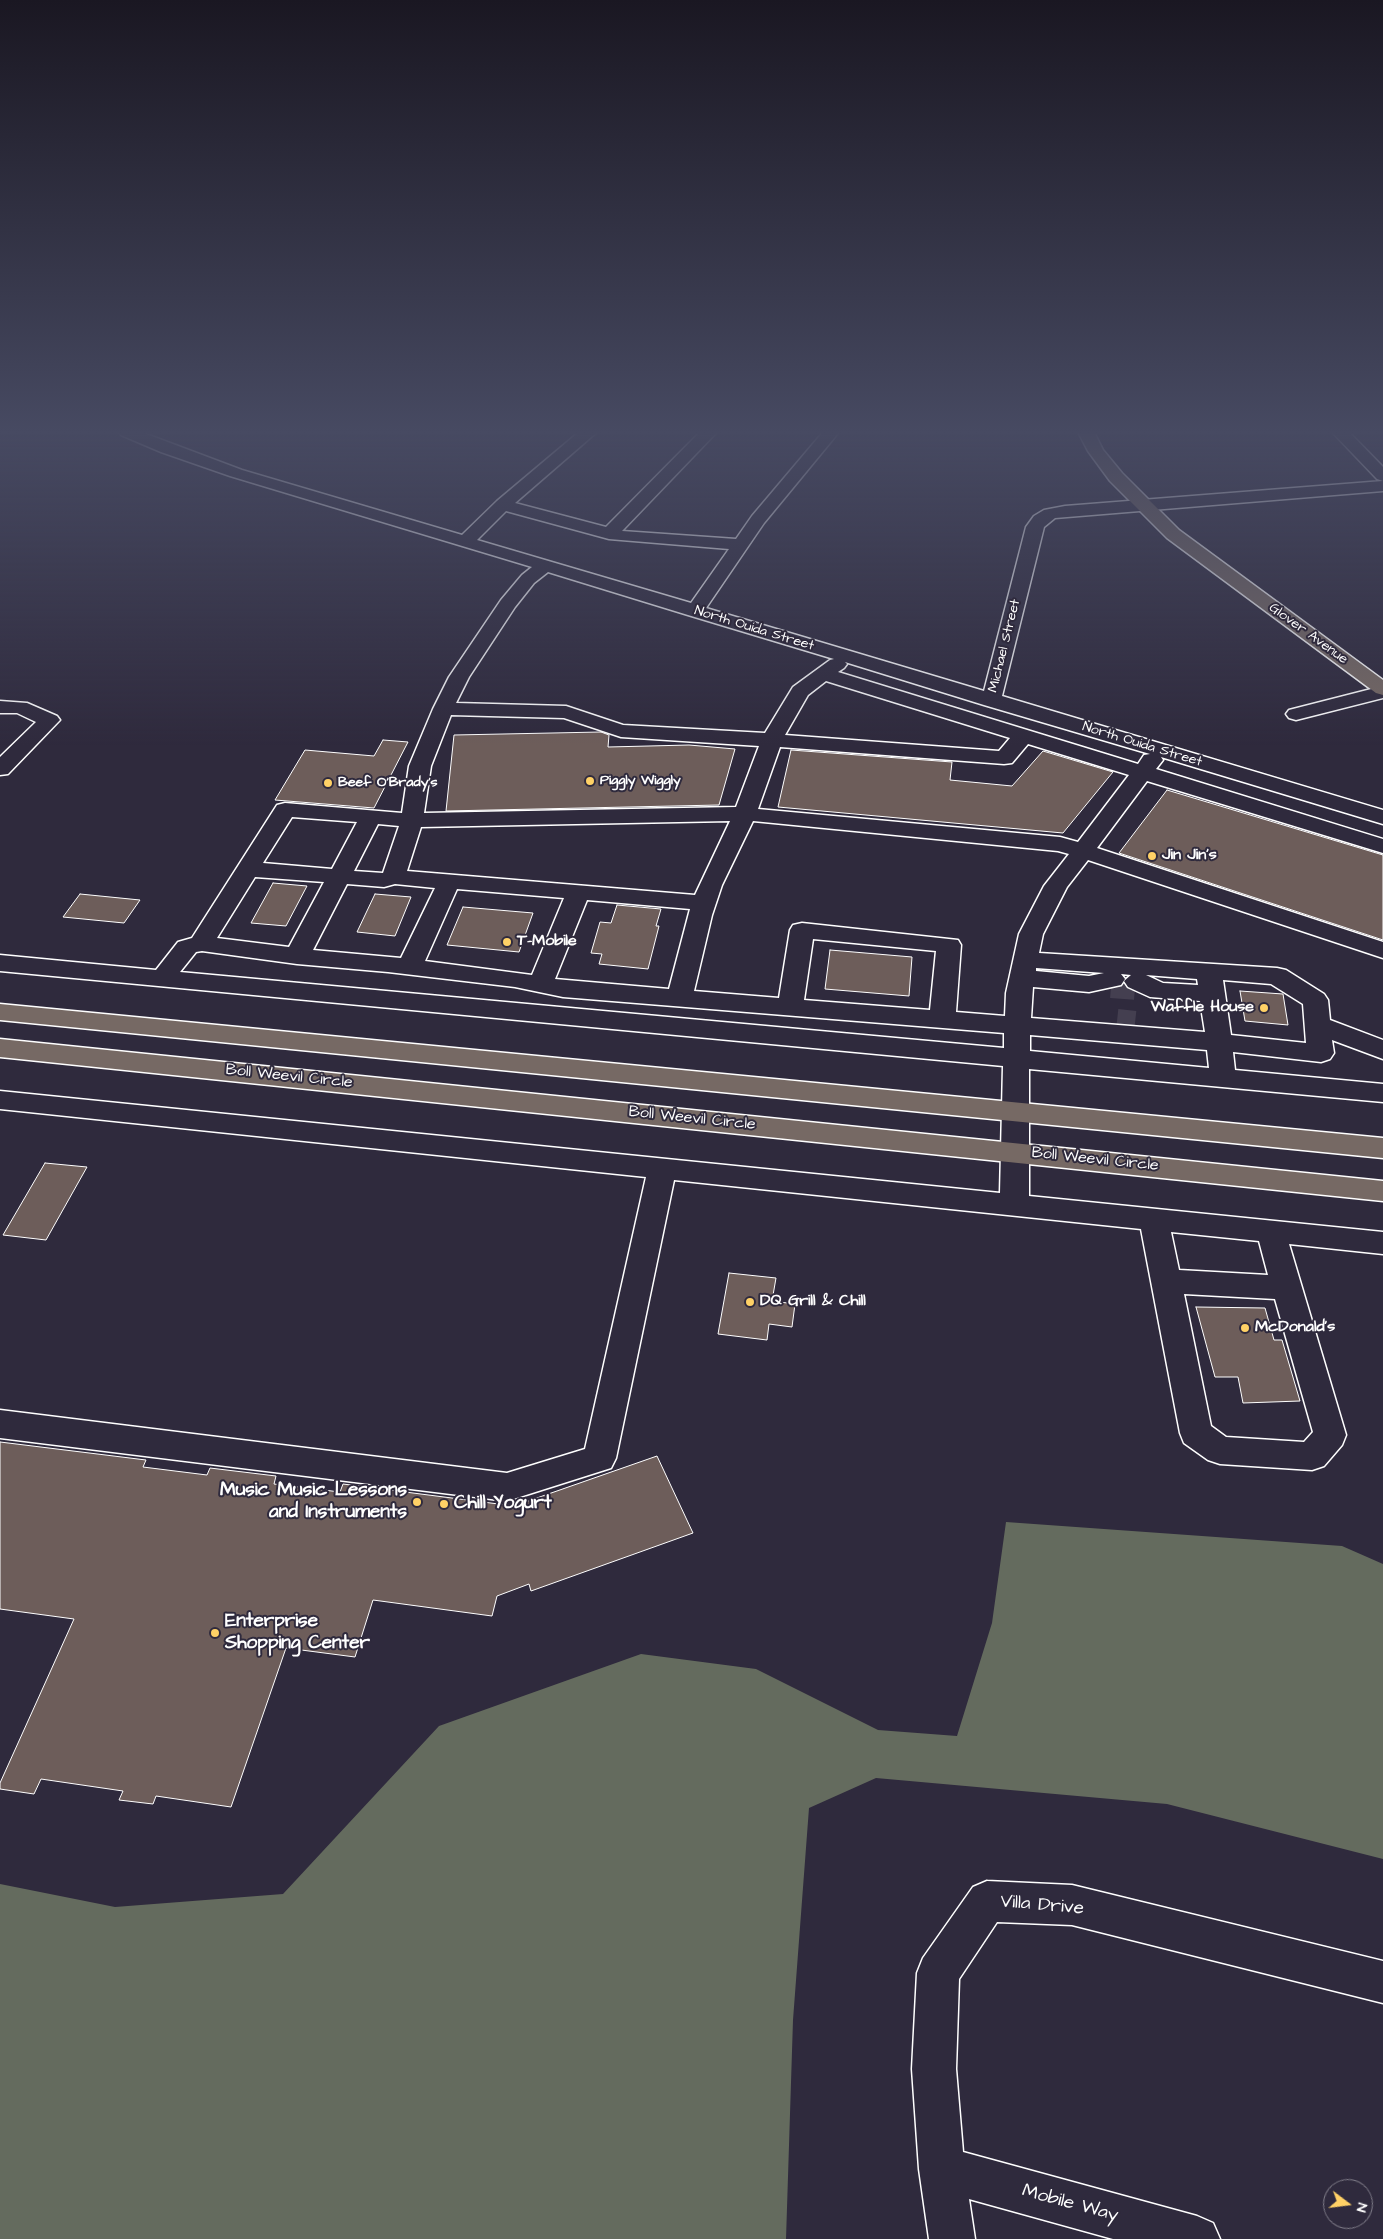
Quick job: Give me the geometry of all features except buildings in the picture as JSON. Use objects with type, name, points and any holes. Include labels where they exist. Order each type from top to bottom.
[{"type":"main road","name":"Glover Avenue","points":[[1175,536],[1383,691]]},
{"type":"main road","points":[[0,1012],[1383,1148]]},
{"type":"main road","name":"Boll Weevil Circle","points":[[0,1048],[1014,1151],[1383,1191]]},
{"type":"street","name":"North Ouida Street","points":[[447,536],[1383,817]]},
{"type":"street","points":[[465,542],[471,536]]},
{"type":"street","points":[[627,536],[709,541],[741,545]]},
{"type":"street","points":[[694,611],[747,536]]},
{"type":"street","name":"Michael Street","points":[[992,701],[1033,536]]},
{"type":"street","points":[[393,877],[412,820],[420,766],[442,709],[459,677],[508,604],[528,579],[545,566]]},
{"type":"street","points":[[680,998],[710,885],[745,814],[772,740],[800,691],[846,657]]},
{"type":"street","points":[[823,674],[1383,846]]},
{"type":"street","points":[[1296,714],[1383,691]]},
{"type":"street","points":[[0,707],[20,707],[50,720],[0,769]]},
{"type":"street","points":[[442,709],[566,712],[621,731],[772,740],[1004,758],[1024,736]]},
{"type":"street","points":[[1015,1206],[1014,1112],[1019,993],[1031,934],[1056,886],[1159,751]]},
{"type":"street","points":[[202,943],[285,810],[412,820],[745,814],[1060,844],[1383,950]]},
{"type":"street","points":[[297,956],[370,818]]},
{"type":"street","points":[[248,869],[338,878],[384,880],[393,877],[704,903]]},
{"type":"street","points":[[369,999],[399,965],[449,882]]},
{"type":"street","points":[[540,984],[578,893]]},
{"type":"street","points":[[790,1007],[802,930],[949,945],[942,1020]]},
{"type":"street","points":[[162,979],[178,956],[187,947],[202,943],[297,956],[399,965],[515,979],[563,990],[942,1020],[1126,1022],[1218,1035],[1321,1053],[1315,1000],[1277,976],[1211,984],[1143,988]]},
{"type":"street","points":[[0,963],[1383,1093]]},
{"type":"street","points":[[1024,969],[1211,984]]},
{"type":"street","points":[[1024,969],[1106,985]]},
{"type":"street","points":[[1211,984],[1223,1078]]},
{"type":"street","points":[[625,1023],[634,995]]},
{"type":"street","points":[[1018,1020],[1218,1035]]},
{"type":"street","points":[[1317,1025],[1383,1050]]},
{"type":"street","points":[[0,1100],[1383,1243]]},
{"type":"street","points":[[0,1424],[507,1487],[599,1458],[662,1169]]},
{"type":"street","points":[[1154,1220],[1196,1433],[1220,1450],[1312,1456],[1330,1435],[1272,1232]]},
{"type":"street","points":[[1166,1281],[1288,1288]]},
{"type":"street","name":"Villa Drive","points":[[952,2239],[942,2169],[934,2069],[938,1973],[987,1901],[1072,1905],[1383,1982]]},
{"type":"street","name":"Mobile Way","points":[[942,2169],[1197,2239]]},
{"type":"green space","points":[[1006,1522],[1342,1546],[1383,1564],[1383,1859],[1167,1804],[876,1778],[809,1808],[793,2020],[786,2239],[0,2239],[0,1884],[115,1907],[283,1894],[439,1726],[641,1654],[756,1669],[878,1730],[957,1736],[992,1623]]},
{"type":"tunnel","points":[[1111,986],[1138,988]]},
{"type":"tunnel","points":[[1117,1021],[1135,1023]]},
{"type":"place","name":"Piggly Wiggly","points":[[590,781]]},
{"type":"place","name":"Beef O'Brady's","points":[[328,783]]},
{"type":"place","name":"Jin Jin's","points":[[1152,856]]},
{"type":"place","name":"T-Mobile","points":[[507,942]]},
{"type":"place","name":"Waffle House","points":[[1264,1008]]},
{"type":"place","name":"DQ Grill & Chill","points":[[750,1302]]},
{"type":"place","name":"McDonald's","points":[[1245,1328]]},
{"type":"place","name":"Music Music Lessons and Instruments","points":[[417,1502]]},
{"type":"place","name":"Chill Yogurt","points":[[444,1504]]},
{"type":"place","name":"Enterprise Shopping Center","points":[[215,1633]]}]
